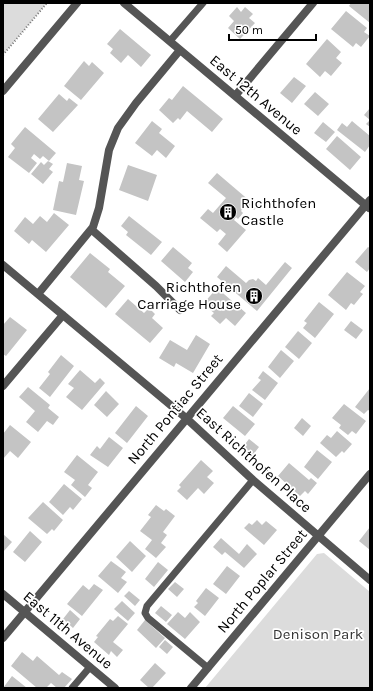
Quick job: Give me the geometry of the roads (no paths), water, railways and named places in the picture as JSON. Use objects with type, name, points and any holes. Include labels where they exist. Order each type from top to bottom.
[{"type":"street","points":[[3,90],[76,3]]},
{"type":"street","name":"East 12th Avenue","points":[[124,3],[369,205]]},
{"type":"street","points":[[235,96],[313,3]]},
{"type":"street","points":[[3,265],[38,294],[92,230],[97,216],[107,157],[114,135],[136,103],[180,50]]},
{"type":"street","name":"North Pontiac Street","points":[[3,638],[186,418],[369,205]]},
{"type":"street","points":[[92,230],[156,286],[180,310]]},
{"type":"street","name":"East Richthofen Place","points":[[38,294],[186,418],[253,480],[370,580]]},
{"type":"street","points":[[3,386],[63,315]]},
{"type":"street","name":"North Poplar Street","points":[[191,688],[370,474]]},
{"type":"street","name":"East 11th Avenue","points":[[3,594],[115,688]]},
{"type":"lane","points":[[170,41],[203,3]]},
{"type":"lane","points":[[208,668],[148,618],[145,612],[147,606],[253,480]]},
{"type":"lane","points":[[72,688],[90,667]]},
{"type":"place","name":"Richthofen Castle","points":[[228,212]]},
{"type":"place","name":"Richthofen Carriage House","points":[[254,296]]},
{"type":"park label","name":"Denison Park","points":[[318,634]]}]
